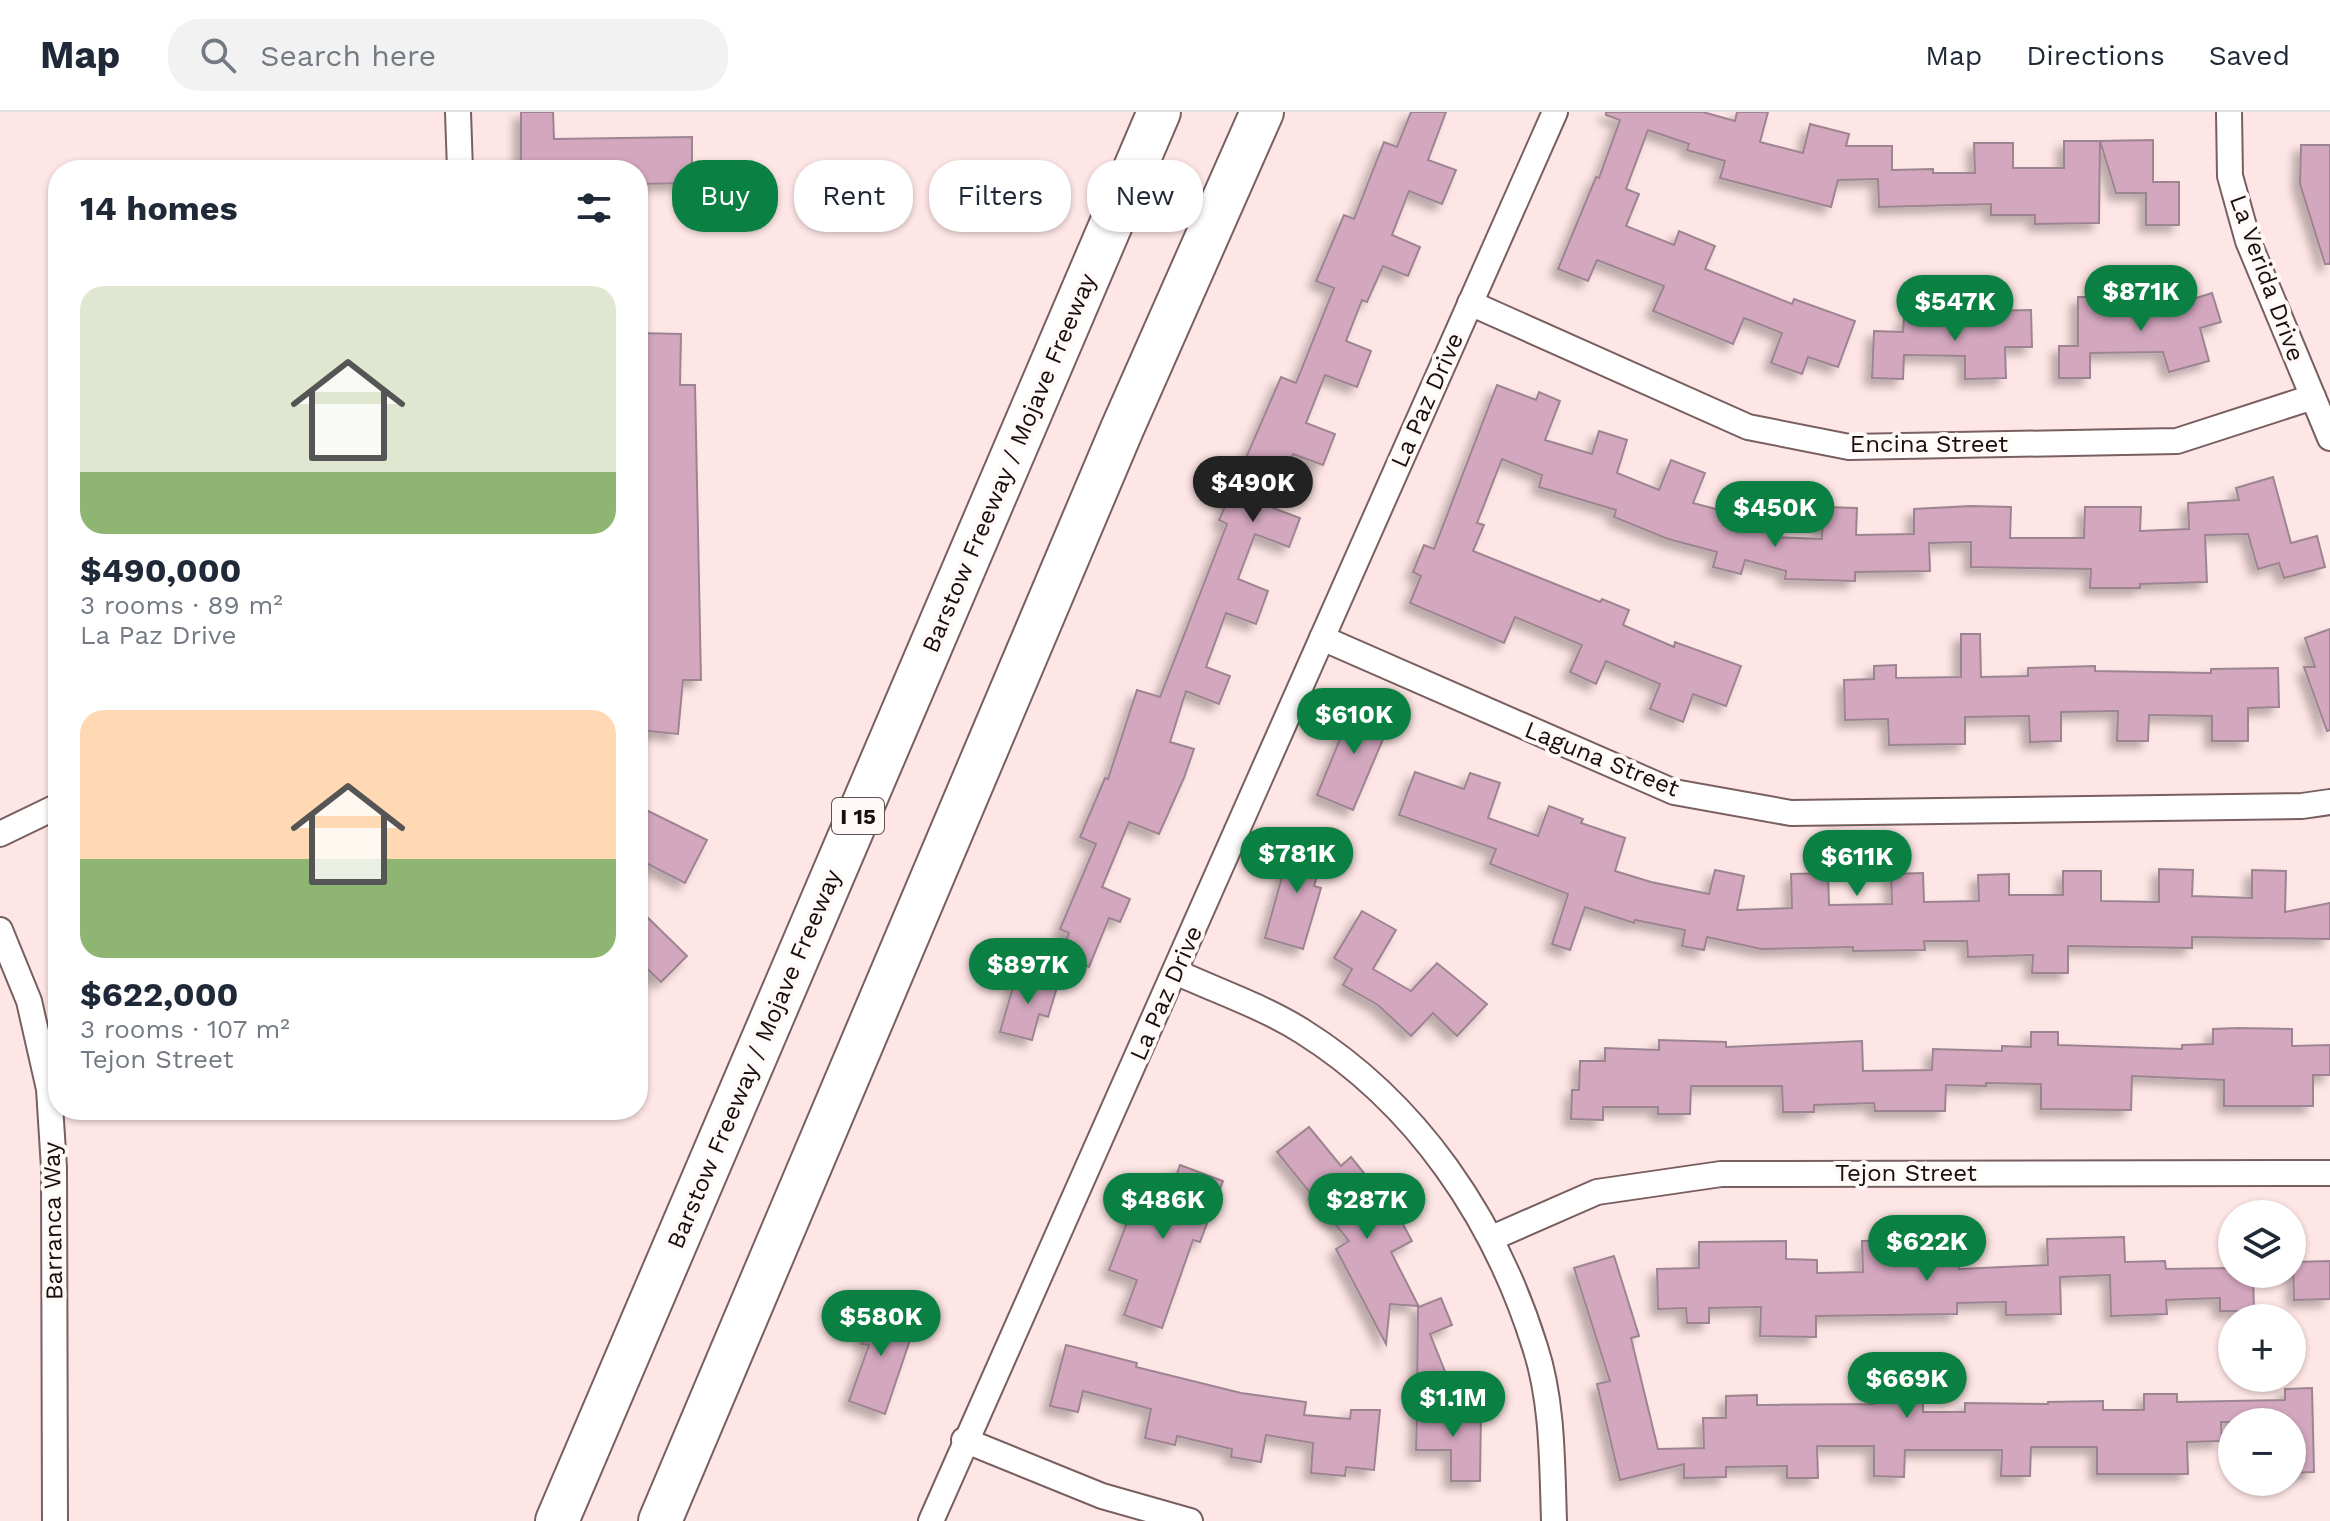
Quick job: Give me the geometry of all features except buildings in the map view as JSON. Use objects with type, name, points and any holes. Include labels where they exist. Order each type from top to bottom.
[{"type":"highway","name":"Barstow Freeway / Mojave Freeway","points":[[557,1521],[1159,112]]},
{"type":"highway","points":[[660,1521],[1122,429],[1262,112]]},
{"type":"street","points":[[458,112],[460,160]]},
{"type":"street","name":"La Paz Drive","points":[[931,1521],[964,1440],[1176,972],[1555,112]]},
{"type":"street","name":"La Verida Drive","points":[[2229,112],[2230,176],[2248,241],[2330,438]]},
{"type":"street","name":"Encina Street","points":[[1470,303],[1748,427],[1849,447],[2177,441],[2313,397]]},
{"type":"street","name":"Laguna Street","points":[[1322,638],[1674,792],[1791,813],[2302,806],[2330,802]]},
{"type":"street","points":[[0,834],[48,811]]},
{"type":"street","name":"Barranca Way","points":[[0,930],[29,1001],[48,1085]]},
{"type":"street","points":[[1176,972],[1301,1030],[1376,1086],[1441,1158],[1492,1238],[1536,1348],[1551,1431],[1554,1521]]},
{"type":"street","name":"Barranca Way","points":[[51,1120],[54,1168],[55,1521]]},
{"type":"street","name":"Tejon Street","points":[[1492,1238],[1597,1192],[1721,1174],[2330,1173]]},
{"type":"street","points":[[964,1440],[1102,1496],[1190,1521]]}]
